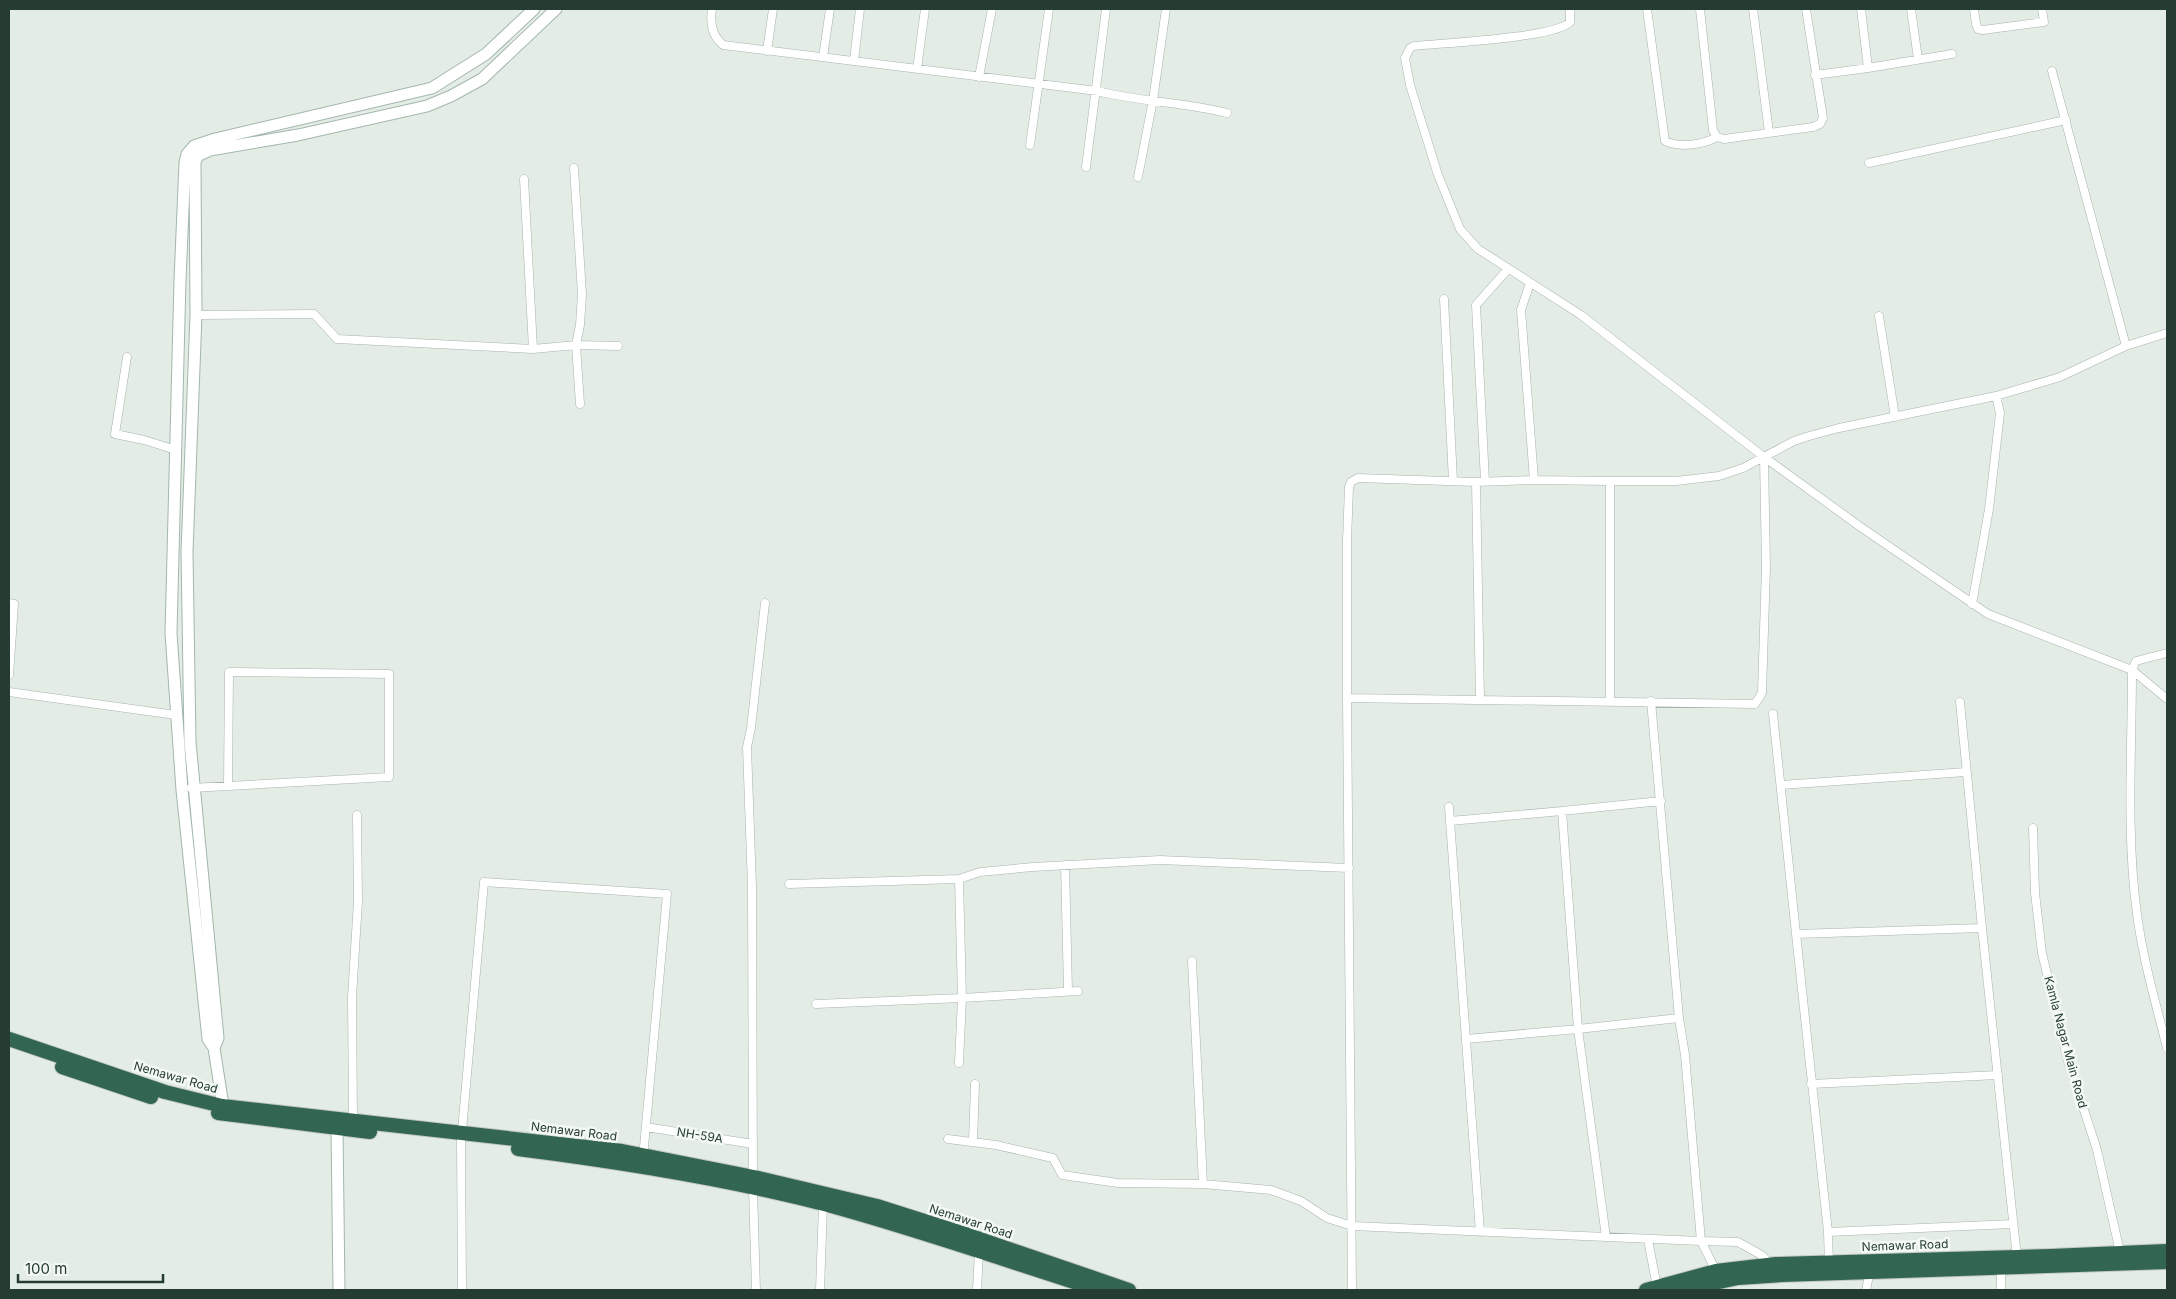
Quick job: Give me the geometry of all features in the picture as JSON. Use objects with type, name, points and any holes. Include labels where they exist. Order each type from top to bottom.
[{"type":"highway","name":"Nemawar Road","points":[[9,1039],[223,1110],[337,1129],[462,1137]]},
{"type":"highway","name":"Nemawar Road","points":[[9,1049],[180,1106],[353,1120],[462,1137],[643,1160],[877,1206],[950,1236],[979,1252],[1066,1285],[1099,1290]]},
{"type":"highway","name":"Nemawar Road","points":[[753,1183],[823,1204],[950,1236],[1129,1290]]},
{"type":"highway","name":"Nemawar Road","points":[[1828,1268],[1870,1272],[2000,1269],[2017,1263],[2120,1252],[2167,1251]]},
{"type":"highway","name":"Nemawar Road","points":[[1652,1289],[1718,1276],[1772,1270],[2017,1263],[2167,1262]]},
{"type":"highway","name":"Nemawar Road","points":[[1682,1290],[1718,1276]]},
{"type":"street","points":[[223,1110],[214,1048],[208,1039],[182,790],[171,633],[183,182],[187,154],[194,146],[243,131],[432,88],[486,54],[534,9]]},
{"type":"street","points":[[214,1048],[218,1038],[190,742],[187,552],[195,370],[195,162],[197,156],[210,150],[298,135],[427,106],[451,96],[482,79],[556,9]]},
{"type":"street","points":[[712,9],[713,31],[717,40],[723,45],[1097,91],[1204,107],[1227,113]]},
{"type":"street","points":[[767,51],[773,9]]},
{"type":"street","points":[[823,57],[830,9]]},
{"type":"street","points":[[854,61],[860,9]]},
{"type":"street","points":[[917,69],[925,9]]},
{"type":"street","points":[[979,76],[992,9]]},
{"type":"street","points":[[1030,145],[1049,9]]},
{"type":"street","points":[[1086,167],[1106,9]]},
{"type":"street","points":[[1138,177],[1153,100],[1166,9]]},
{"type":"street","points":[[1570,9],[1570,22],[1562,28],[1504,38],[1410,48],[1405,58],[1410,85],[1448,201],[1460,229],[1478,250],[1581,315],[1764,458],[1972,604],[2006,622],[2132,670],[2167,699]]},
{"type":"street","points":[[1647,9],[1664,141],[1673,145],[1705,143],[1717,137],[1724,139],[1813,127],[1820,124],[1823,118],[1806,9]]},
{"type":"street","points":[[1700,9],[1714,130],[1717,137]]},
{"type":"street","points":[[1753,9],[1769,132]]},
{"type":"street","points":[[1861,9],[1868,68]]},
{"type":"street","points":[[1911,9],[1918,59]]},
{"type":"street","points":[[1974,9],[1978,29],[1983,30],[2044,22],[2042,9]]},
{"type":"street","points":[[1815,75],[1952,54]]},
{"type":"street","points":[[2052,71],[2126,346]]},
{"type":"street","points":[[1870,163],[2066,120]]},
{"type":"street","points":[[574,168],[582,294],[580,325],[576,345],[580,404]]},
{"type":"street","points":[[524,179],[532,349]]},
{"type":"street","points":[[1485,481],[1476,305],[1508,269]]},
{"type":"street","points":[[1530,283],[1521,310],[1534,480]]},
{"type":"street","points":[[1444,299],[1453,481]]},
{"type":"street","points":[[196,315],[314,314],[336,339],[532,349],[576,345],[618,346]]},
{"type":"street","points":[[1879,316],[1895,417]]},
{"type":"street","points":[[1352,1290],[1347,698],[1347,541],[1349,487],[1351,482],[1358,478],[1476,482],[1534,480],[1676,481],[1719,476],[1743,468],[1794,441],[1809,436],[1996,396],[2060,377],[2126,346],[2167,333]]},
{"type":"street","points":[[127,357],[115,434],[144,440],[176,450]]},
{"type":"street","points":[[178,370],[195,370]]},
{"type":"street","points":[[1972,604],[1990,499],[2000,413],[1996,396]]},
{"type":"street","points":[[1347,698],[1755,704],[1762,693],[1766,567],[1764,458]]},
{"type":"street","points":[[1476,482],[1480,699]]},
{"type":"street","points":[[1610,482],[1610,702]]},
{"type":"street","points":[[9,603],[14,604],[9,675]]},
{"type":"street","points":[[756,1290],[753,1183],[752,887],[746,747],[751,728],[765,603]]},
{"type":"street","points":[[2167,653],[2136,661],[2132,670],[2131,850],[2143,955],[2167,1048]]},
{"type":"street","points":[[182,790],[228,785],[389,777],[389,674],[229,672],[228,785]]},
{"type":"street","points":[[9,692],[176,715]]},
{"type":"street","points":[[1651,702],[1679,1018],[1686,1055],[1701,1241],[1718,1276]]},
{"type":"street","points":[[1960,702],[2017,1263]]},
{"type":"street","points":[[1773,714],[1810,1084],[1828,1232],[1828,1268]]},
{"type":"street","points":[[1781,785],[1966,772]]},
{"type":"street","points":[[1450,821],[1661,801]]},
{"type":"street","points":[[1448,807],[1480,1232]]},
{"type":"street","points":[[1562,811],[1578,1029],[1606,1237]]},
{"type":"street","points":[[353,1120],[352,997],[358,901],[357,816]]},
{"type":"street","name":"Kamla Nagar Main Road","points":[[2033,828],[2035,893],[2042,953],[2068,1061],[2097,1150],[2120,1252]]},
{"type":"street","points":[[789,884],[959,879],[980,872],[1160,860],[1349,868]]},
{"type":"street","points":[[1065,865],[1068,992]]},
{"type":"street","points":[[959,879],[962,998],[959,1063]]},
{"type":"street","points":[[462,1290],[462,1137],[484,882],[667,894],[643,1160]]},
{"type":"street","points":[[1796,934],[1982,928]]},
{"type":"street","points":[[1192,961],[1203,1184]]},
{"type":"street","points":[[816,1004],[1078,991]]},
{"type":"street","points":[[1466,1039],[1679,1018]]},
{"type":"street","points":[[1810,1084],[1998,1075]]},
{"type":"street","points":[[973,1142],[975,1084]]},
{"type":"street","name":"NH-59A","points":[[646,1127],[754,1144]]},
{"type":"street","points":[[337,1129],[339,1290]]},
{"type":"street","points":[[948,1139],[996,1145],[1053,1158],[1062,1175],[1118,1183],[1203,1184],[1271,1190],[1301,1201],[1327,1218],[1352,1226],[1648,1240],[1738,1242],[1763,1256],[1772,1270]]},
{"type":"street","points":[[820,1290],[823,1204]]},
{"type":"street","points":[[1828,1232],[2013,1224]]},
{"type":"street","points":[[1648,1240],[1652,1289]]},
{"type":"street","points":[[977,1290],[979,1252]]},
{"type":"street","points":[[2000,1269],[2001,1290]]},
{"type":"street","points":[[1866,1290],[1870,1272]]}]
